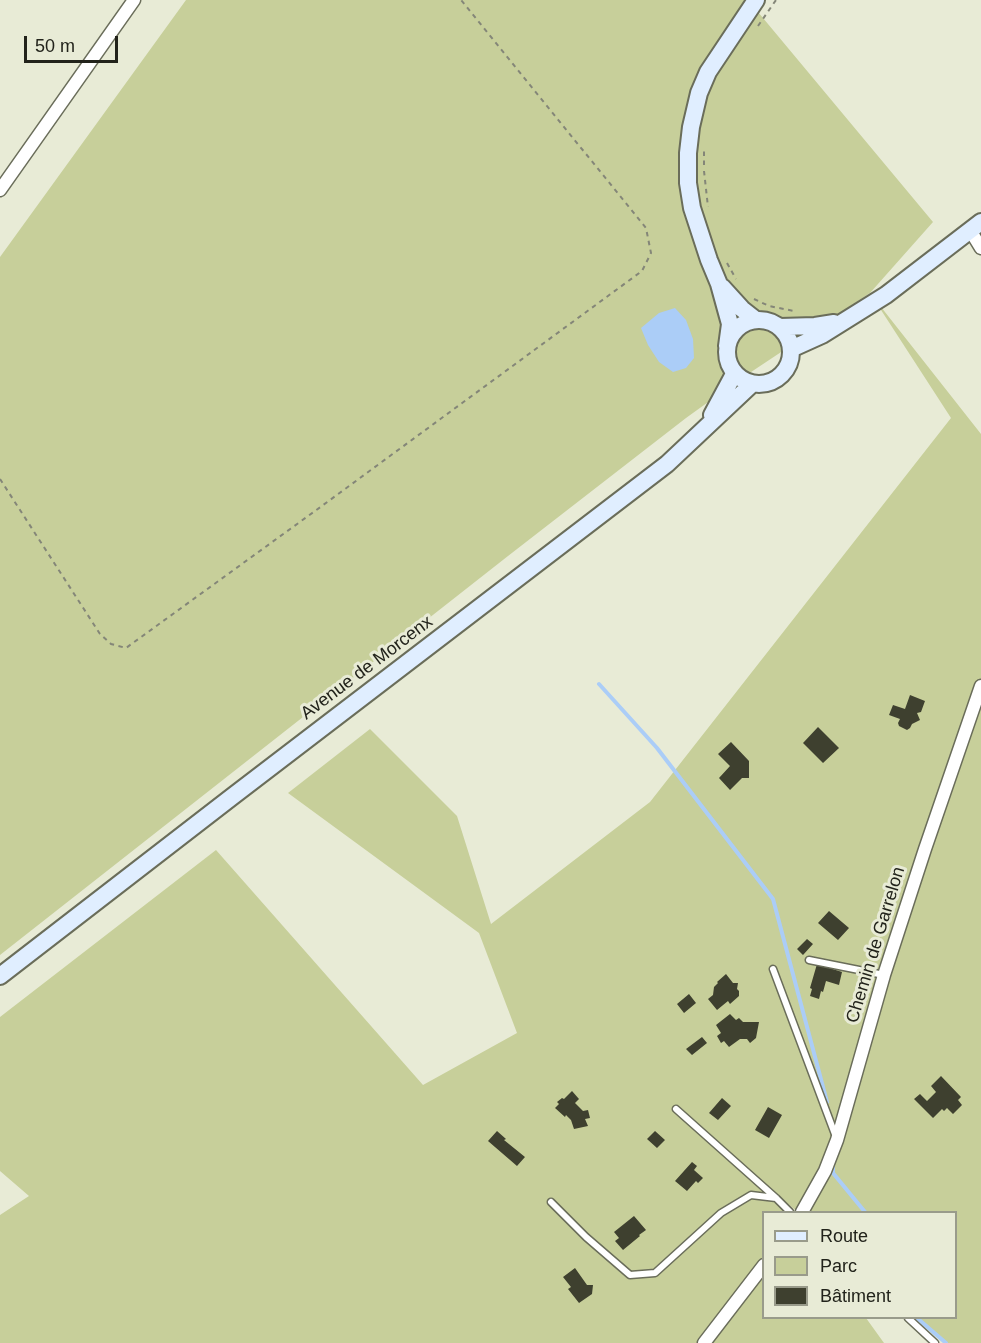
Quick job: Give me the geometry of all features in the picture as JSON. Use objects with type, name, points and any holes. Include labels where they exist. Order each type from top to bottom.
[{"type":"main road","points":[[727,346],[737,328],[746,322],[765,320],[780,327],[789,341],[791,359],[787,368],[772,382],[752,384],[734,374],[726,356],[727,346],[730,324],[719,284],[692,208],[688,183],[691,127],[699,93],[708,72],[756,0]]},
{"type":"main road","points":[[791,349],[822,335],[886,295],[975,226]]},
{"type":"main road","points":[[719,284],[742,309],[756,320]]},
{"type":"main road","points":[[780,327],[815,326],[841,322]]},
{"type":"main road","points":[[705,429],[734,374]]},
{"type":"main road","name":"Avenue de Morcenx","points":[[0,976],[667,464],[752,384]]},
{"type":"street","points":[[0,190],[134,0]]},
{"type":"street","points":[[975,226],[981,248]]},
{"type":"street","name":"Chemin de Garrelon","points":[[803,1211],[825,1171],[837,1140],[884,975],[981,686]]},
{"type":"street","points":[[704,1343],[762,1267]]},
{"type":"lane","points":[[809,960],[884,975]]},
{"type":"lane","points":[[773,969],[837,1140]]},
{"type":"lane","points":[[676,1109],[789,1211]]},
{"type":"lane","points":[[551,1202],[586,1238],[630,1275],[655,1273],[721,1213],[751,1195],[776,1198]]},
{"type":"lane","points":[[910,1319],[935,1343]]},
{"type":"path","points":[[0,479],[100,634],[111,644],[126,648],[642,272],[651,253],[646,228],[461,0]]},
{"type":"path","points":[[754,31],[776,0]]},
{"type":"path","points":[[704,148],[708,210]]},
{"type":"path","points":[[726,260],[739,285]]},
{"type":"path","points":[[754,299],[769,306],[802,313]]},
{"type":"green space","points":[[186,0],[748,0],[933,222],[870,293],[686,418],[0,955],[0,257]]},
{"type":"green space","points":[[870,293],[981,434],[981,1343],[946,1343],[918,1319],[957,1319],[957,1211],[797,1211],[783,1200],[790,1211],[762,1211],[762,1319],[867,1319],[884,1343],[0,1343],[0,1215],[29,1196],[0,1171],[0,1017],[216,850],[423,1085],[517,1033],[479,933],[288,793],[370,729],[457,816],[491,924],[650,802],[951,418]]},
{"type":"water","points":[[675,308],[686,320],[693,339],[694,358],[686,368],[673,372],[659,362],[641,328],[659,313]]},
{"type":"building","points":[[910,695],[925,701],[921,712],[917,713],[920,720],[907,730],[899,726],[900,719],[889,715],[893,705],[905,709]]},
{"type":"building","points":[[818,727],[839,748],[823,763],[803,743]]},
{"type":"building","points":[[731,742],[749,761],[749,778],[742,778],[730,790],[719,778],[730,766],[718,754]]},
{"type":"building","points":[[829,911],[849,928],[838,940],[818,923]]},
{"type":"building","points":[[807,939],[813,944],[803,955],[797,949]]},
{"type":"building","points":[[817,964],[842,972],[839,985],[826,981],[819,999],[810,996]]},
{"type":"building","points":[[726,974],[733,983],[738,983],[739,996],[730,1004],[728,1001],[717,1010],[708,999],[713,995],[717,982]]},
{"type":"building","points":[[689,994],[696,1003],[684,1013],[677,1004]]},
{"type":"building","points":[[730,1014],[736,1020],[739,1018],[743,1022],[759,1022],[756,1038],[750,1043],[747,1039],[740,1039],[729,1047],[724,1041],[721,1043],[717,1036],[721,1033],[716,1025]]},
{"type":"building","points":[[702,1037],[707,1043],[692,1055],[686,1049]]},
{"type":"building","points":[[941,1076],[961,1097],[958,1100],[962,1105],[953,1114],[947,1108],[944,1111],[942,1109],[933,1118],[914,1099],[920,1094],[927,1101],[936,1092],[931,1086]]},
{"type":"building","points":[[572,1091],[579,1099],[575,1103],[583,1111],[588,1110],[590,1118],[585,1119],[588,1126],[574,1129],[571,1120],[555,1108],[559,1104],[557,1102]]},
{"type":"building","points":[[722,1098],[731,1106],[718,1120],[709,1113]]},
{"type":"building","points":[[768,1107],[782,1115],[769,1138],[755,1130]]},
{"type":"building","points":[[497,1131],[506,1139],[504,1140],[525,1157],[517,1166],[488,1141]]},
{"type":"building","points":[[655,1131],[665,1140],[657,1148],[647,1139]]},
{"type":"building","points":[[692,1162],[697,1166],[694,1170],[703,1178],[698,1183],[696,1181],[687,1191],[675,1181]]},
{"type":"building","points":[[634,1216],[646,1230],[623,1250],[615,1241],[619,1238],[614,1232]]},
{"type":"building","points":[[575,1268],[587,1285],[593,1285],[592,1294],[579,1303],[568,1289],[571,1287],[563,1277]]},
{"type":"waterway","points":[[599,684],[657,748],[773,899],[827,1102]]},
{"type":"waterway","points":[[833,1167],[833,1173],[864,1211]]},
{"type":"waterway","points":[[918,1319],[946,1343]]}]
